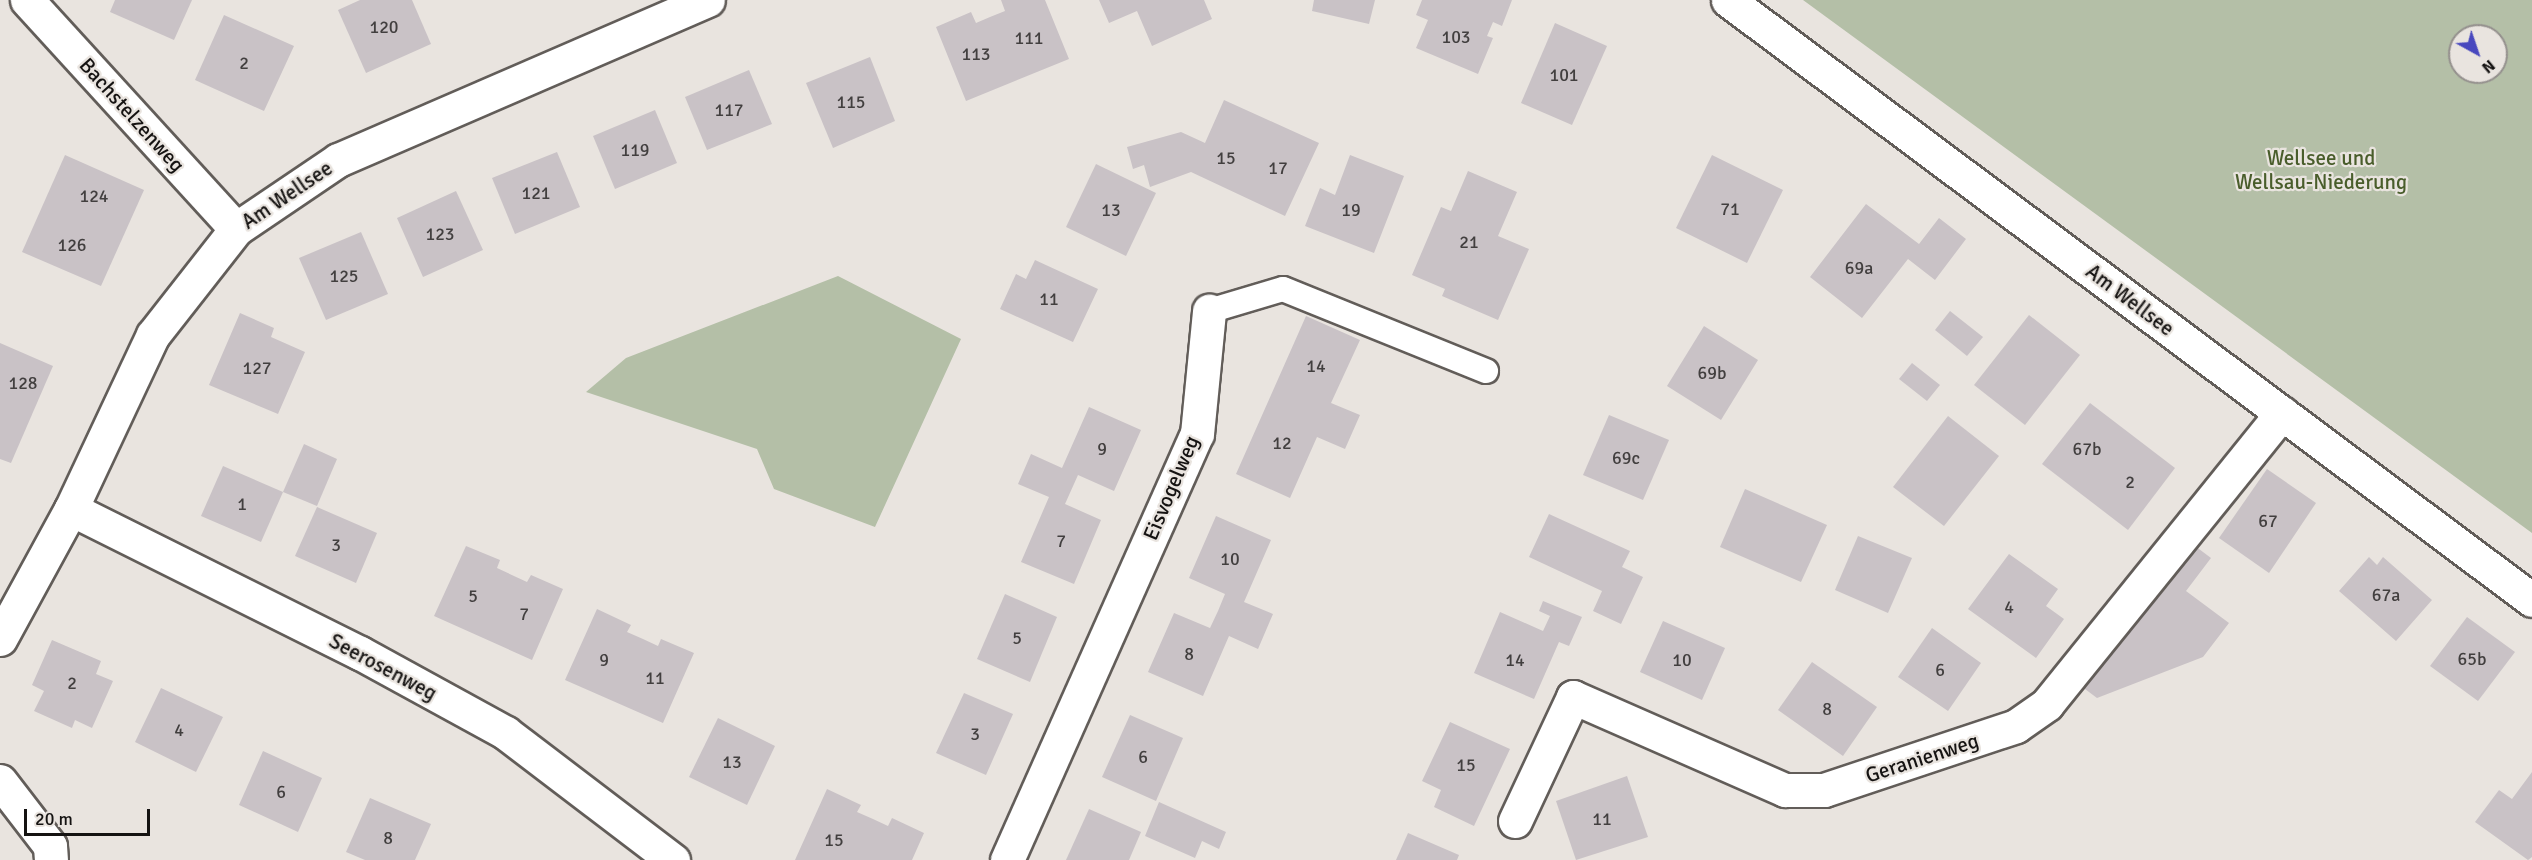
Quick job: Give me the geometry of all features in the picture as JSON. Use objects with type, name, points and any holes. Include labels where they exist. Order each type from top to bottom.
[{"type":"street","name":"Bachstelzenweg","points":[[27,0],[236,229]]},
{"type":"street","name":"Am Wellsee","points":[[0,639],[71,509],[153,335],[236,229],[338,160],[708,0]]},
{"type":"street","name":"Am Wellsee","points":[[1728,0],[2532,600]]},
{"type":"street","name":"Eisvogelweg","points":[[1007,860],[1197,434],[1209,311]]},
{"type":"street","name":"Geranienweg","points":[[1515,821],[1573,697],[1785,790],[1824,790],[2016,726],[2047,704],[2282,413]]},
{"type":"street","name":"Seerosenweg","points":[[71,509],[360,653],[506,733],[673,860]]},
{"type":"street","points":[[0,782],[50,846],[51,860]]},
{"type":"lane","name":"Eisvogelweg","points":[[1209,311],[1283,289],[1486,371]]},
{"type":"green space","name":"Wellsee und Wellsau-Niederung","points":[[1803,0],[2532,0],[2532,533]]},
{"type":"green space","points":[[838,276],[961,339],[875,527],[774,489],[757,449],[586,392],[626,358]]},
{"type":"building","points":[[115,0],[192,0],[174,40],[110,12]]},
{"type":"building","points":[[360,0],[412,0],[431,44],[366,73],[338,10]]},
{"type":"building","points":[[1001,0],[1045,0],[1069,59],[966,101],[936,27],[971,12],[976,23],[1005,11]]},
{"type":"building","points":[[1099,0],[1204,0],[1212,19],[1152,46],[1137,11],[1109,23]]},
{"type":"building","points":[[1314,0],[1375,0],[1369,24],[1312,11]]},
{"type":"building","points":[[1422,0],[1512,0],[1502,26],[1493,22],[1487,36],[1493,38],[1478,74],[1416,48],[1428,20],[1416,15]]},
{"type":"building","points":[[224,15],[294,46],[264,111],[195,80]]},
{"type":"building","points":[[1555,23],[1607,46],[1572,125],[1521,103]]},
{"type":"building","points":[[870,57],[895,121],[833,148],[806,83]]},
{"type":"building","points":[[749,70],[772,124],[707,150],[685,97]]},
{"type":"building","points":[[1224,100],[1319,143],[1285,216],[1191,172],[1150,187],[1144,165],[1133,169],[1127,147],[1181,132],[1205,143]]},
{"type":"building","points":[[655,110],[677,163],[615,189],[593,136]]},
{"type":"building","points":[[557,152],[580,207],[515,234],[492,178]]},
{"type":"building","points":[[65,155],[144,190],[101,286],[22,252]]},
{"type":"building","points":[[1350,155],[1404,176],[1374,253],[1305,226],[1320,188],[1335,195]]},
{"type":"building","points":[[1712,155],[1783,190],[1747,263],[1676,228]]},
{"type":"building","points":[[1096,164],[1156,193],[1126,256],[1066,227]]},
{"type":"building","points":[[1468,171],[1517,192],[1498,236],[1529,249],[1498,320],[1442,296],[1445,289],[1412,275],[1441,207],[1451,211]]},
{"type":"building","points":[[456,191],[483,250],[423,277],[397,218]]},
{"type":"building","points":[[1866,204],[1919,244],[1939,218],[1966,239],[1935,280],[1908,259],[1862,318],[1810,277]]},
{"type":"building","points":[[361,232],[388,294],[326,320],[299,258]]},
{"type":"building","points":[[1035,260],[1098,289],[1073,342],[1000,309],[1016,274],[1026,279]]},
{"type":"building","points":[[1950,311],[1983,337],[1967,356],[1935,330]]},
{"type":"building","points":[[240,313],[274,328],[271,337],[305,352],[278,414],[209,385]]},
{"type":"building","points":[[2029,315],[2080,355],[2025,425],[1974,385]]},
{"type":"building","points":[[1306,316],[1360,340],[1331,403],[1360,415],[1345,449],[1317,437],[1290,498],[1236,474]]},
{"type":"building","points":[[1704,326],[1758,360],[1721,420],[1667,386]]},
{"type":"building","points":[[0,343],[53,366],[11,463],[0,459]]},
{"type":"building","points":[[1912,363],[1940,385],[1927,401],[1899,379]]},
{"type":"building","points":[[2090,403],[2175,468],[2128,530],[2042,464]]},
{"type":"building","points":[[1089,407],[1141,430],[1114,491],[1078,475],[1065,504],[1101,520],[1074,584],[1021,562],[1049,497],[1018,484],[1031,454],[1062,468]]},
{"type":"building","points":[[1609,415],[1669,440],[1643,500],[1583,475]]},
{"type":"building","points":[[1948,416],[1999,456],[1944,526],[1893,487]]},
{"type":"building","points":[[304,444],[337,459],[317,506],[283,492]]},
{"type":"building","points":[[223,466],[283,492],[261,542],[201,516]]},
{"type":"building","points":[[2267,469],[2316,503],[2269,573],[2219,538]]},
{"type":"building","points":[[1745,489],[1827,525],[1801,582],[1720,547]]},
{"type":"building","points":[[317,507],[377,533],[356,583],[295,556]]},
{"type":"building","points":[[1549,514],[1630,551],[1622,567],[1643,577],[1621,624],[1593,611],[1602,591],[1529,557]]},
{"type":"building","points":[[1216,516],[1271,540],[1244,602],[1273,614],[1258,649],[1229,636],[1203,696],[1148,672],[1174,613],[1210,628],[1218,611],[1225,594],[1189,578]]},
{"type":"building","points":[[1858,536],[1912,558],[1888,613],[1835,590]]},
{"type":"building","points":[[2191,543],[2211,558],[2186,591],[2229,623],[2203,657],[2097,698],[2081,686]]},
{"type":"building","points":[[466,546],[500,560],[497,568],[527,582],[531,575],[563,589],[532,660],[434,616]]},
{"type":"building","points":[[2009,554],[2058,589],[2046,606],[2064,619],[2036,658],[1968,609]]},
{"type":"building","points":[[2369,557],[2377,565],[2383,557],[2432,600],[2396,641],[2339,591]]},
{"type":"building","points":[[1005,594],[1057,617],[1030,682],[977,659]]},
{"type":"building","points":[[1543,601],[1582,617],[1569,646],[1559,642],[1534,699],[1474,673],[1500,612],[1543,631],[1550,616],[1539,611]]},
{"type":"building","points":[[597,609],[631,625],[627,632],[658,646],[661,639],[694,653],[663,723],[565,680]]},
{"type":"building","points":[[2467,617],[2515,652],[2478,701],[2430,666]]},
{"type":"building","points":[[1663,621],[1725,648],[1702,700],[1640,672]]},
{"type":"building","points":[[1932,628],[1981,663],[1948,711],[1898,677]]},
{"type":"building","points":[[52,640],[101,661],[96,674],[113,681],[92,728],[75,720],[72,728],[34,711],[44,691],[32,685]]},
{"type":"building","points":[[1812,662],[1877,707],[1843,756],[1778,710]]},
{"type":"building","points":[[161,688],[223,717],[196,772],[135,742]]},
{"type":"building","points":[[964,693],[1013,714],[986,775],[936,753]]},
{"type":"building","points":[[1130,715],[1183,738],[1156,801],[1102,777]]},
{"type":"building","points":[[718,718],[775,746],[747,805],[689,777]]},
{"type":"building","points":[[1450,722],[1510,749],[1474,826],[1434,807],[1441,790],[1422,781]]},
{"type":"building","points":[[263,751],[322,778],[298,832],[239,805]]},
{"type":"building","points":[[2532,772],[2532,857],[2528,860],[2475,822],[2499,790],[2512,799]]},
{"type":"building","points":[[1627,776],[1648,837],[1576,860],[1556,801]]},
{"type":"building","points":[[827,789],[861,805],[857,812],[888,826],[892,818],[924,833],[912,860],[795,860]]},
{"type":"building","points":[[370,798],[431,824],[415,860],[365,860],[346,852]]},
{"type":"building","points":[[1159,802],[1226,832],[1219,849],[1202,841],[1195,858],[1145,836]]},
{"type":"building","points":[[1089,809],[1141,832],[1129,860],[1066,860]]},
{"type":"building","points":[[1408,833],[1459,855],[1457,860],[1396,860]]}]
